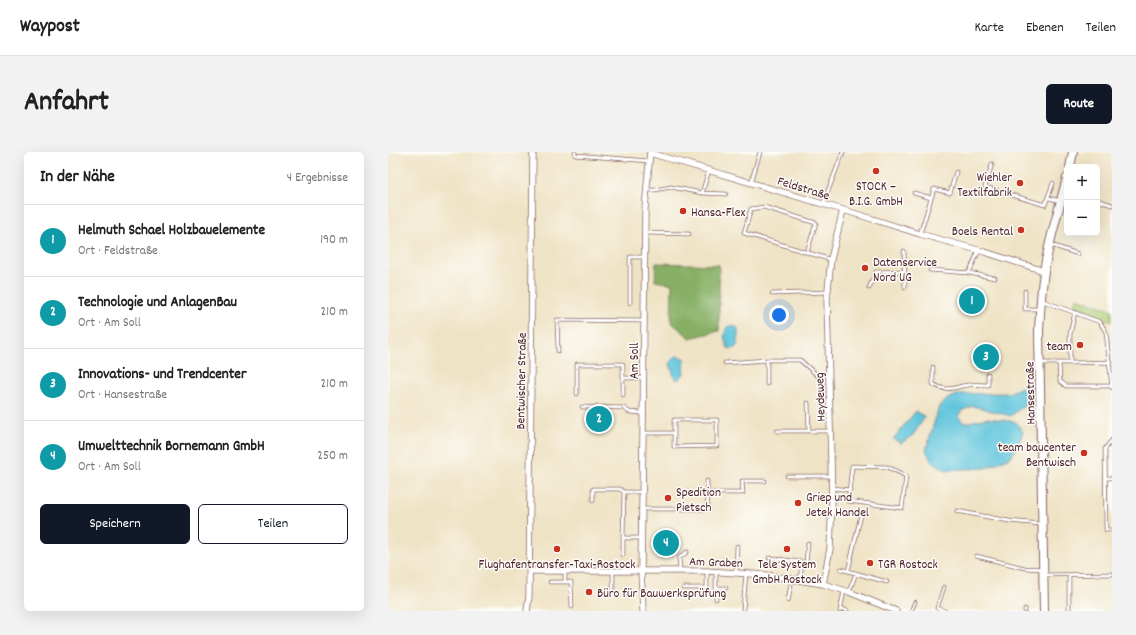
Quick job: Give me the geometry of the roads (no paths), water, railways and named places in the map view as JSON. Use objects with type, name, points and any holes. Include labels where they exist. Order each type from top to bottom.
[{"type":"street","name":"Bentwischer Straße","points":[[526,611],[529,596],[533,152]]},
{"type":"street","points":[[1071,164],[1073,152]]},
{"type":"street","name":"Am Soll","points":[[643,611],[641,571],[645,233],[646,190],[650,153]]},
{"type":"street","name":"Feldstraße","points":[[650,153],[1044,271]]},
{"type":"street","name":"Hansestraße","points":[[1044,611],[1040,309],[1044,271],[1049,245],[1064,195]]},
{"type":"street","name":"Heydeweg","points":[[823,584],[831,536],[832,488],[828,292],[831,259],[843,210]]},
{"type":"street","name":"Am Graben","points":[[529,571],[707,571],[736,572],[792,578],[823,584],[896,611]]},
{"type":"lane","points":[[575,152],[575,155],[648,161]]},
{"type":"lane","points":[[751,183],[760,152]]},
{"type":"lane","points":[[823,204],[843,152]]},
{"type":"lane","points":[[992,164],[986,186],[1045,205],[1049,198],[1053,183]]},
{"type":"lane","points":[[702,193],[709,170]]},
{"type":"lane","points":[[920,234],[934,188],[950,193],[956,172]]},
{"type":"lane","points":[[646,190],[671,187],[702,193],[726,194]]},
{"type":"lane","points":[[914,193],[931,198]]},
{"type":"lane","points":[[1049,198],[1061,202]]},
{"type":"lane","points":[[1100,201],[1112,205]]},
{"type":"lane","points":[[807,252],[816,223],[764,207],[751,209],[744,233],[807,252],[831,259]]},
{"type":"lane","points":[[645,233],[689,234]]},
{"type":"lane","points":[[1049,245],[1078,254]]},
{"type":"lane","points":[[969,273],[978,250]]},
{"type":"lane","points":[[904,251],[905,287]]},
{"type":"lane","points":[[630,303],[630,257],[645,257]]},
{"type":"lane","points":[[930,270],[969,273],[995,278]]},
{"type":"lane","points":[[869,288],[876,272],[905,271]]},
{"type":"lane","points":[[1025,291],[1025,309],[1040,309]]},
{"type":"lane","points":[[772,294],[828,292]]},
{"type":"lane","points":[[1041,300],[1100,322],[1106,332],[1112,387],[1066,386],[1060,382],[1059,363]]},
{"type":"lane","points":[[1070,363],[1070,334],[1075,312]]},
{"type":"lane","points":[[558,351],[557,320],[644,321]]},
{"type":"lane","points":[[725,363],[767,360],[800,360],[818,376],[829,375]]},
{"type":"lane","points":[[767,360],[767,384]]},
{"type":"lane","points":[[1040,363],[1110,362]]},
{"type":"lane","points":[[577,394],[577,364],[624,364],[623,395]]},
{"type":"lane","points":[[933,367],[933,384],[941,389],[950,390],[968,385],[988,386],[988,374]]},
{"type":"lane","points":[[624,378],[644,378]]},
{"type":"lane","points":[[808,403],[808,431]]},
{"type":"lane","points":[[582,408],[624,408],[629,412],[644,413]]},
{"type":"lane","points":[[674,420],[717,420],[717,446],[674,447],[674,433],[674,420]]},
{"type":"lane","points":[[777,431],[831,431]]},
{"type":"lane","points":[[643,434],[674,433]]},
{"type":"lane","points":[[1112,440],[1105,449],[1106,530],[1112,530]]},
{"type":"lane","points":[[852,466],[888,467],[906,476],[902,508],[848,501],[850,490],[852,466]]},
{"type":"lane","points":[[788,476],[832,476]]},
{"type":"lane","points":[[1106,478],[1112,478]]},
{"type":"lane","points":[[642,509],[708,509],[707,481]]},
{"type":"lane","points":[[707,493],[742,493],[742,481],[765,481]]},
{"type":"lane","points":[[832,488],[850,490]]},
{"type":"lane","points":[[593,501],[593,489],[620,489],[624,492],[642,492]]},
{"type":"lane","points":[[623,555],[624,492]]},
{"type":"lane","points":[[957,511],[1014,522],[1043,525]]},
{"type":"lane","points":[[848,571],[861,516]]},
{"type":"lane","points":[[623,538],[642,538]]},
{"type":"lane","points":[[770,558],[806,562],[808,543]]},
{"type":"lane","points":[[736,572],[737,546]]},
{"type":"lane","points":[[680,571],[679,558],[687,552]]},
{"type":"lane","points":[[976,556],[1044,572],[1069,575],[1112,574]]},
{"type":"lane","points":[[800,580],[802,562]]},
{"type":"lane","points":[[841,569],[887,582]]},
{"type":"lane","points":[[565,570],[565,582]]},
{"type":"lane","points":[[613,571],[614,591]]},
{"type":"lane","points":[[684,588],[707,588],[707,571]]},
{"type":"lane","points":[[716,572],[716,599]]},
{"type":"lane","points":[[743,609],[746,573]]},
{"type":"lane","points":[[847,611],[840,610],[846,592],[856,573]]},
{"type":"lane","points":[[1069,575],[1069,611]]},
{"type":"lane","points":[[788,601],[792,578]]},
{"type":"lane","points":[[550,582],[571,582],[572,607]]},
{"type":"lane","points":[[944,586],[937,608],[945,611]]},
{"type":"lane","points":[[716,588],[726,588]]},
{"type":"lane","points":[[911,611],[915,602]]},
{"type":"water","points":[[733,325],[738,328],[738,343],[733,349],[728,348],[724,338],[727,327]]},
{"type":"water","points":[[678,356],[685,359],[684,373],[680,379],[675,379],[670,364],[673,358]]},
{"type":"water","points":[[1022,387],[1029,402],[1011,416],[973,406],[963,410],[958,416],[964,423],[988,418],[1016,422],[1023,432],[1018,446],[1010,457],[986,468],[946,470],[932,462],[926,450],[939,406],[948,399],[959,394],[1009,393]]},
{"type":"water","points":[[916,411],[925,417],[913,435],[901,443],[893,439]]},
{"type":"place","name":"STOCK – B.I.G. GmbH","points":[[876,171]]},
{"type":"place","name":"Wiehler Textilfabrik","points":[[1020,183]]},
{"type":"place","name":"Hansa-Flex","points":[[683,211]]},
{"type":"place","name":"Boels Rental","points":[[1021,230]]},
{"type":"place","name":"Datenservice Nord UG","points":[[865,268]]},
{"type":"place","name":"Helmuth Schael Holzbauelemente","points":[[972,301]]},
{"type":"place","name":"team","points":[[1080,345]]},
{"type":"place","name":"Innovations- und Trendcenter","points":[[986,357]]},
{"type":"place","name":"Technologie und AnlagenBau","points":[[599,419]]},
{"type":"place","name":"team baucenter Bentwisch","points":[[1084,453]]},
{"type":"place","name":"Spedition Pietsch","points":[[668,498]]},
{"type":"place","name":"Griep und Jetek Handel","points":[[798,503]]},
{"type":"place","name":"Umwelttechnik Bornemann GmbH","points":[[666,543]]},
{"type":"place","name":"Flughafentransfer-Taxi-Rostock","points":[[557,549]]},
{"type":"place","name":"Tele System GmbH Rostock","points":[[787,549]]},
{"type":"place","name":"TGR Rostock","points":[[870,563]]},
{"type":"place","name":"Büro für Bauwerksprüfung","points":[[589,592]]}]
